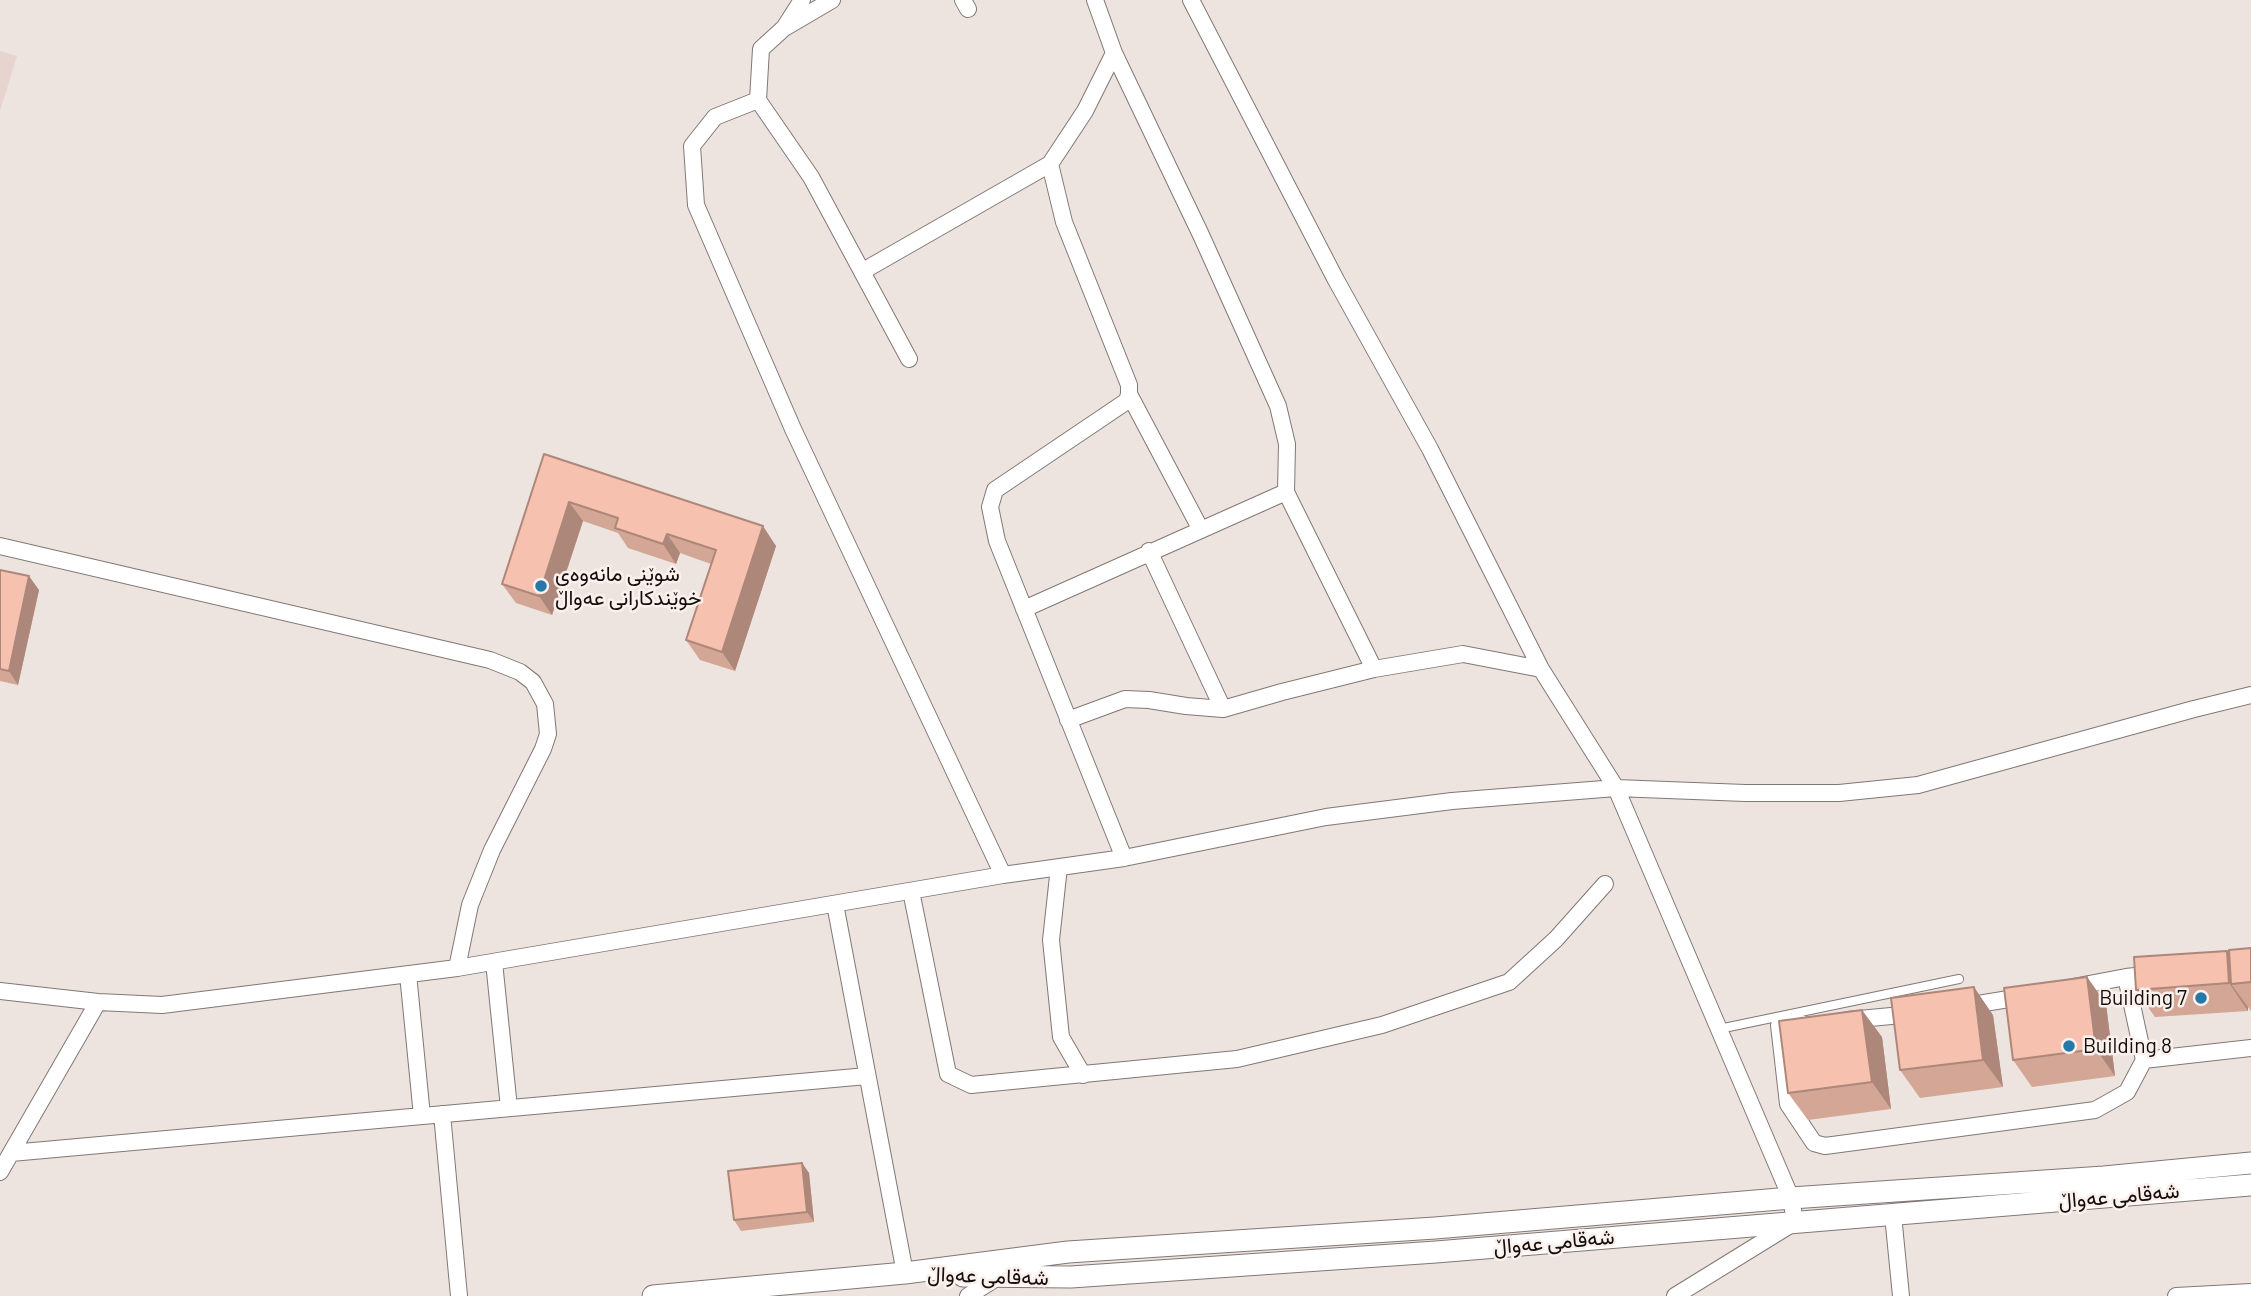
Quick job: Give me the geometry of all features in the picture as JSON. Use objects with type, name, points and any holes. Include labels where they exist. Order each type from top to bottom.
[{"type":"main road","name":"شەقامی عەواڵ","points":[[905,1273],[1068,1252],[1435,1228],[1791,1198],[2104,1177],[2251,1163]]},
{"type":"main road","name":"شەقامی عەواڵ","points":[[905,1273],[1071,1278],[1436,1252],[2251,1185]]},
{"type":"main road","points":[[653,1296],[905,1273]]},
{"type":"street","points":[[784,28],[802,0]]},
{"type":"street","points":[[832,0],[784,28],[761,49],[758,100],[811,177],[909,359]]},
{"type":"street","points":[[1095,0],[1114,53],[1201,235],[1278,406],[1287,444],[1286,492],[1374,669]]},
{"type":"street","points":[[1191,0],[1341,291],[1430,449],[1541,669],[1616,788],[1791,1198],[1795,1222],[1675,1296]]},
{"type":"street","points":[[863,271],[1050,164],[1085,111],[1114,53]]},
{"type":"street","points":[[758,100],[715,117],[692,146],[696,205],[793,429],[1003,875]]},
{"type":"street","points":[[1050,164],[1064,222],[1129,385],[1129,394],[1127,401],[995,490],[990,507],[997,541],[1124,858]]},
{"type":"street","points":[[1129,394],[1201,530]]},
{"type":"street","points":[[1024,608],[1286,492]]},
{"type":"street","points":[[0,546],[490,660],[520,672],[533,682],[545,704],[548,734],[497,839],[470,905],[457,968]]},
{"type":"street","points":[[1149,551],[1223,709]]},
{"type":"street","points":[[1068,720],[1125,699],[1223,709],[1374,669],[1463,654],[1541,669]]},
{"type":"street","points":[[0,991],[98,1002],[162,1005],[457,968],[1003,875],[1124,858],[1326,817],[1452,801],[1616,788],[1745,793],[1839,793],[1918,785],[2251,695]]},
{"type":"street","points":[[1059,867],[1051,940],[1061,1037],[1083,1075]]},
{"type":"street","points":[[911,891],[948,1074],[971,1085],[1237,1059],[1382,1025],[1508,982],[1556,939],[1605,884]]},
{"type":"street","points":[[835,904],[905,1273]]},
{"type":"street","points":[[494,961],[509,1108]]},
{"type":"street","points":[[2063,989],[2126,977],[2168,973]]},
{"type":"street","points":[[408,974],[422,1116]]},
{"type":"street","points":[[1923,1013],[1779,1025],[1788,1104],[1814,1143],[1825,1146],[2095,1110],[2127,1093],[2144,1060],[2126,977]]},
{"type":"street","points":[[1949,1009],[2038,993]]},
{"type":"street","points":[[0,1172],[98,1002]]},
{"type":"street","points":[[2144,1060],[2251,1048]]},
{"type":"street","points":[[11,1153],[867,1076]]},
{"type":"street","points":[[442,1114],[459,1296]]},
{"type":"street","points":[[1893,1215],[1901,1296]]},
{"type":"street","points":[[968,1296],[998,1277]]},
{"type":"street","points":[[2176,1296],[2251,1292]]},
{"type":"lane","points":[[1719,1029],[1959,979]]},
{"type":"shaded area","points":[[0,51],[17,56],[0,111]]},
{"type":"building","points":[[544,454],[763,526],[722,652],[686,640],[716,550],[667,534],[663,544],[615,528],[618,518],[569,502],[539,596],[502,584]]},
{"type":"building","points":[[0,570],[29,576],[9,671],[0,669]]},
{"type":"building","points":[[2251,948],[2251,982],[2231,984],[2229,950]]},
{"type":"building","points":[[2227,951],[2229,983],[2136,990],[2134,957]]},
{"type":"building","points":[[2087,977],[2096,1049],[2013,1060],[2004,988]]},
{"type":"building","points":[[1974,987],[1983,1060],[1900,1070],[1891,998]]},
{"type":"building","points":[[1862,1010],[1872,1082],[1788,1093],[1779,1021]]},
{"type":"building","points":[[802,1163],[807,1212],[734,1220],[728,1171]]},
{"type":"place","name":"شوێنی مانەوەی خوێندکارانی عەواڵ","points":[[541,586]]},
{"type":"place","name":"Building 7","points":[[2201,998]]},
{"type":"place","name":"Building 8","points":[[2069,1046]]}]
